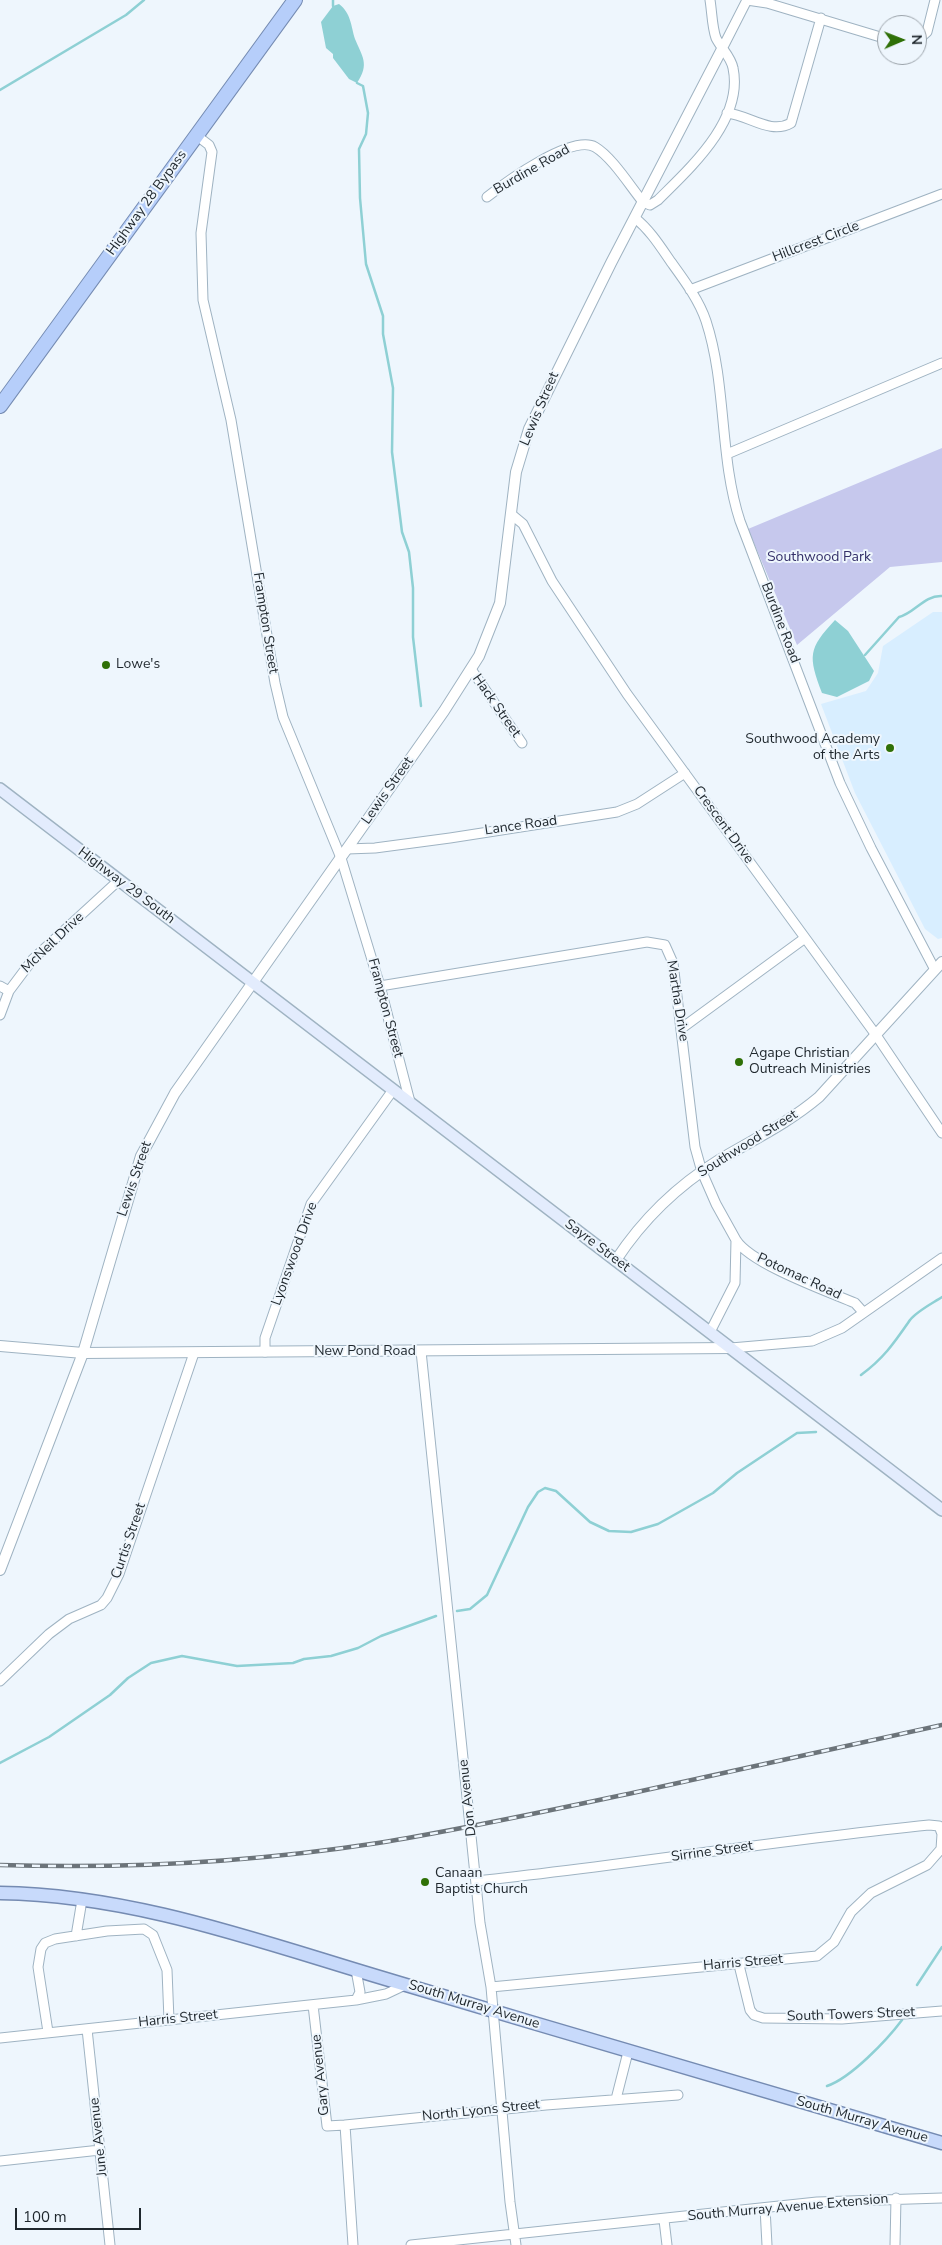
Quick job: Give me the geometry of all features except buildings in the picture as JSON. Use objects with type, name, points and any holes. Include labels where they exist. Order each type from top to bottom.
[{"type":"highway","name":"Highway 28 Bypass","points":[[0,406],[295,0]]},
{"type":"main road","name":"Highway 29 South","points":[[0,789],[253,981]]},
{"type":"main road","name":"Sayre Street","points":[[253,981],[942,1510]]},
{"type":"main road","name":"South Murray Avenue","points":[[0,1894],[82,1900],[204,1924],[628,2052],[942,2143]]},
{"type":"street","points":[[643,202],[650,205],[658,200],[681,177],[717,132],[727,113],[734,78],[731,62],[716,36],[710,0]]},
{"type":"street","points":[[747,0],[767,3],[877,35]]},
{"type":"street","name":"Lewis Street","points":[[0,1570],[83,1354],[133,1179],[149,1137],[175,1093],[471,670],[487,639],[500,603],[516,472],[529,429],[553,376],[747,0]]},
{"type":"street","points":[[927,32],[935,0]]},
{"type":"street","points":[[727,113],[743,116],[767,126],[785,126],[791,123],[821,18]]},
{"type":"street","name":"Frampton Street","points":[[196,135],[209,144],[212,152],[201,233],[203,300],[231,420],[275,683],[283,717],[341,858],[380,986],[410,1102]]},
{"type":"street","name":"Burdine Road","points":[[487,197],[519,175],[568,147],[588,144],[602,152],[643,202]]},
{"type":"street","name":"Hillcrest Circle","points":[[690,290],[942,194]]},
{"type":"street","name":"Burdine Road","points":[[635,218],[653,237],[690,290],[705,320],[711,341],[732,497],[740,521],[840,783],[871,848],[938,965]]},
{"type":"street","points":[[727,454],[942,363]]},
{"type":"street","name":"Crescent Drive","points":[[512,514],[523,524],[552,581],[570,610],[685,773],[876,1035],[942,1133]]},
{"type":"street","name":"Hack Street","points":[[471,670],[522,743]]},
{"type":"street","name":"Lance Road","points":[[347,849],[375,848],[450,838],[617,812],[637,804],[685,773]]},
{"type":"street","name":"McNeil Drive","points":[[0,1015],[9,991],[33,959],[118,880]]},
{"type":"street","points":[[682,1028],[805,938]]},
{"type":"street","name":"Martha Drive","points":[[380,986],[653,942],[665,946],[673,963],[693,1134],[702,1172],[719,1211],[736,1240]]},
{"type":"street","name":"Southwood Street","points":[[616,1260],[647,1219],[674,1192],[702,1172],[798,1115],[819,1097],[938,965]]},
{"type":"street","points":[[0,986],[9,991]]},
{"type":"street","name":"Lyonswood Drive","points":[[264,1352],[265,1338],[311,1204],[393,1090]]},
{"type":"street","points":[[710,1332],[734,1283],[736,1240]]},
{"type":"street","name":"Potomac Road","points":[[736,1240],[740,1247],[768,1264],[855,1303],[863,1312]]},
{"type":"street","points":[[731,1348],[812,1341],[842,1328],[942,1258]]},
{"type":"street","name":"New Pond Road","points":[[0,1346],[83,1354],[731,1348]]},
{"type":"street","name":"Don Avenue","points":[[421,1351],[480,1923],[493,2010],[516,2245]]},
{"type":"street","name":"Curtis Street","points":[[0,1681],[49,1634],[69,1619],[101,1605],[107,1598],[119,1574],[194,1353]]},
{"type":"street","name":"Sirrine Street","points":[[476,1881],[646,1862],[929,1825],[939,1826],[942,1838]]},
{"type":"street","name":"Harris Street","points":[[490,1988],[657,1970],[817,1956],[834,1942],[851,1912],[871,1894],[927,1865],[941,1849],[942,1838]]},
{"type":"street","points":[[76,1936],[82,1900]]},
{"type":"street","points":[[48,2032],[38,1958],[45,1943],[55,1939],[129,1929],[144,1929],[153,1935],[167,1970],[169,2020]]},
{"type":"street","name":"South Towers Street","points":[[739,1964],[750,2010],[754,2015],[763,2018],[842,2019],[942,2010]]},
{"type":"street","points":[[356,1970],[360,1992],[356,2000]]},
{"type":"street","name":"Harris Street","points":[[0,2038],[374,1998],[405,1985]]},
{"type":"street","name":"Gary Avenue","points":[[313,2005],[326,2126],[345,2125],[353,2245]]},
{"type":"street","name":"June Avenue","points":[[87,2029],[110,2245]]},
{"type":"street","points":[[616,2099],[628,2052]]},
{"type":"street","name":"North Lyons Street","points":[[345,2125],[502,2109],[678,2095]]},
{"type":"street","points":[[0,2161],[100,2150]]},
{"type":"street","points":[[895,2245],[896,2198]]},
{"type":"street","name":"South Murray Avenue Extension","points":[[411,2245],[841,2200],[942,2198]]},
{"type":"street","points":[[765,2208],[766,2245]]},
{"type":"street","points":[[664,2220],[667,2245]]},
{"type":"shaded area","points":[[339,4],[346,11],[364,60],[363,70],[357,83],[349,79],[333,58],[333,54],[326,48],[321,22],[333,6]]},
{"type":"shaded area","name":"Southwood Academy of the Arts","points":[[933,612],[942,612],[942,938],[938,939],[925,929],[855,793],[821,704],[866,691],[878,673],[883,646]]},
{"type":"shaded area","points":[[835,620],[848,631],[874,671],[869,681],[837,697],[822,693],[813,661],[815,646]]},
{"type":"green space","name":"Southwood Park","points":[[942,448],[942,562],[890,567],[797,645],[748,529]]},
{"type":"waterway","points":[[0,90],[126,15],[144,0]]},
{"type":"waterway","points":[[333,0],[333,6]]},
{"type":"waterway","points":[[357,83],[363,86],[368,113],[366,134],[359,149],[360,198],[366,264],[383,316],[383,334],[393,388],[392,452],[402,532],[409,552],[413,588],[413,637],[421,706]]},
{"type":"waterway","points":[[865,655],[899,617],[930,598],[942,596]]},
{"type":"waterway","points":[[861,1375],[894,1343],[913,1317],[942,1297]]},
{"type":"waterway","points":[[457,1611],[470,1609],[487,1595],[528,1507],[538,1492],[545,1488],[556,1491],[590,1522],[609,1531],[631,1532],[658,1524],[713,1493],[737,1473],[797,1433],[816,1432]]},
{"type":"waterway","points":[[0,1763],[49,1737],[110,1695],[128,1678],[151,1663],[182,1656],[237,1666],[293,1663],[304,1659],[331,1656],[358,1648],[381,1636],[436,1616]]},
{"type":"waterway","points":[[917,1985],[942,1947]]},
{"type":"waterway","points":[[827,2086],[857,2067],[878,2048],[902,2020]]},
{"type":"railway","points":[[0,1865],[95,1866],[190,1863],[331,1850],[443,1832],[675,1784],[942,1725]]},
{"type":"place","name":"Lowe's","points":[[106,665]]},
{"type":"place","name":"Southwood Academy of the Arts","points":[[890,748]]},
{"type":"place","name":"Agape Christian Outreach Ministries","points":[[739,1062]]},
{"type":"place","name":"Canaan Baptist Church","points":[[425,1882]]}]
